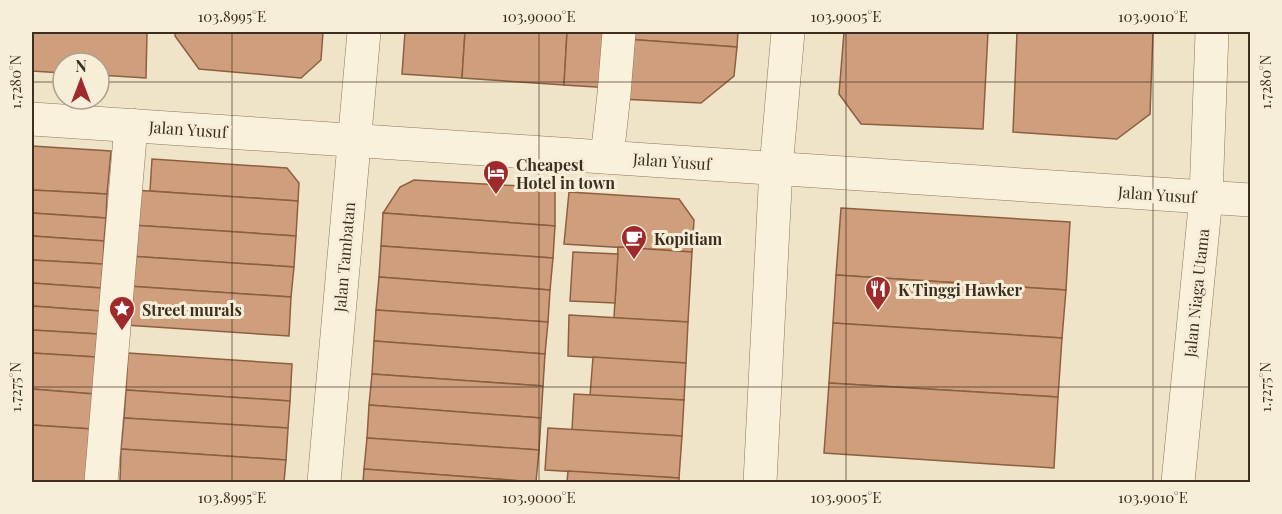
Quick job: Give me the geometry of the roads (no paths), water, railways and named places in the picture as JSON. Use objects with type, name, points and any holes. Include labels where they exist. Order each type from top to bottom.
[{"type":"street","name":"Jalan Tambatan","points":[[324,483],[364,32]]},
{"type":"street","points":[[607,157],[619,32]]},
{"type":"street","points":[[760,483],[776,168],[788,32]]},
{"type":"street","name":"Jalan Niaga Utama","points":[[1178,483],[1206,197],[1212,32]]},
{"type":"street","name":"Jalan Yusuf","points":[[32,119],[1251,200]]},
{"type":"street","points":[[100,483],[131,125]]},
{"type":"place","name":"Cheapest Hotel in town","points":[[496,196]]},
{"type":"place","name":"Kopitiam","points":[[634,261]]},
{"type":"place","name":"K Tinggi Hawker","points":[[878,312]]},
{"type":"place","name":"Street murals","points":[[122,332]]}]
